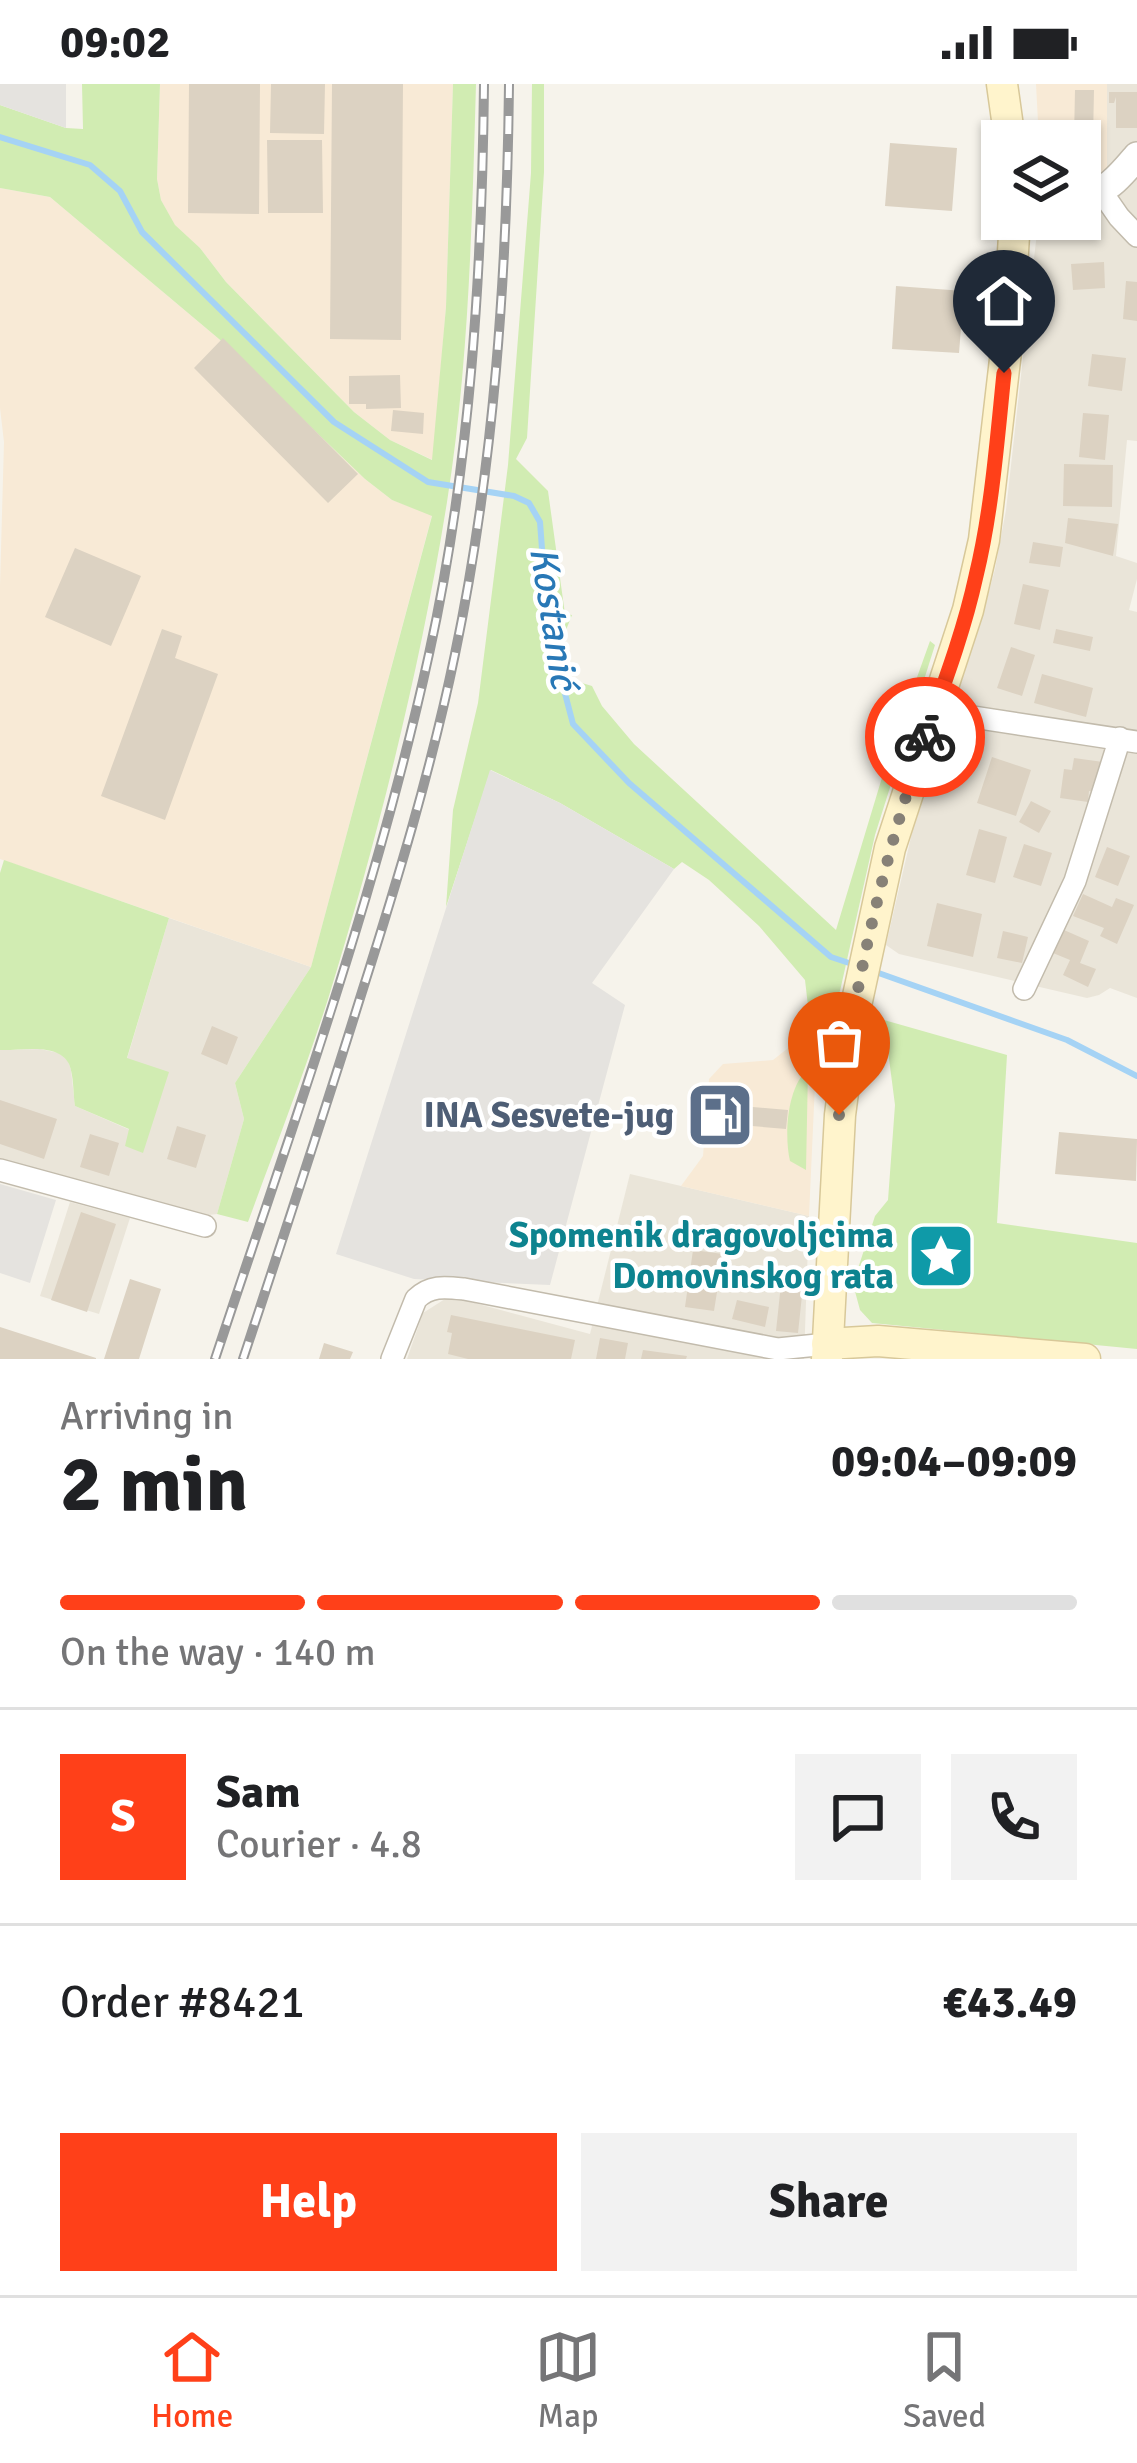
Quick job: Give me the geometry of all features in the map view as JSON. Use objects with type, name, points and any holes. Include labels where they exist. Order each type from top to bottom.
[{"type":"main road","points":[[1002,84],[1007,120]]},
{"type":"main road","points":[[1014,240],[987,520],[968,610],[890,848],[858,991],[839,1115],[827,1352],[878,1341],[1085,1359]]},
{"type":"street","points":[[1101,188],[1116,180],[1137,156]]},
{"type":"street","points":[[1101,202],[1137,236]]},
{"type":"street","points":[[934,711],[1129,740],[1075,881],[1024,989]]},
{"type":"street","points":[[0,1169],[206,1226]]},
{"type":"street","points":[[392,1359],[416,1299],[437,1287],[778,1349],[827,1352]]},
{"type":"shaded area","points":[[0,84],[66,84],[66,128],[0,105]]},
{"type":"shaded area","points":[[160,84],[453,84],[446,307],[433,460],[390,440],[354,412],[175,226],[161,200],[157,179]]},
{"type":"shaded area","points":[[1036,84],[1107,84],[1107,174],[1101,176],[1101,120],[1038,120]]},
{"type":"shaded area","points":[[1107,84],[1137,84],[1137,141],[1107,174]]},
{"type":"shaded area","points":[[1137,168],[1137,441],[1127,440],[1116,556],[1137,563],[1129,610],[1137,612],[1137,998],[1110,988],[1087,998],[899,954],[886,945],[918,807],[995,569],[1006,510],[1036,240],[1101,240],[1101,204]]},
{"type":"shaded area","points":[[0,188],[50,197],[219,339],[365,479],[392,500],[432,515],[311,967],[0,859],[4,442]]},
{"type":"shaded area","points":[[490,770],[560,803],[674,869],[592,983],[625,1005],[550,1285],[414,1279],[336,1254]]},
{"type":"shaded area","points":[[169,918],[311,967],[235,1083],[244,1119],[217,1214],[200,1216],[0,1162],[0,1050],[59,1053],[71,1070],[75,1106],[130,1130],[143,1153],[127,1059]]},
{"type":"shaded area","points":[[826,1018],[815,1084],[809,1216],[681,1186],[703,1156],[709,1079],[723,1064],[773,1060]]},
{"type":"shaded area","points":[[630,1174],[809,1216],[804,1359],[407,1359],[423,1313],[445,1299],[590,1334]]},
{"type":"shaded area","points":[[0,1184],[56,1200],[30,1283],[0,1273]]},
{"type":"shaded area","points":[[70,1202],[130,1218],[99,1314],[40,1296]]},
{"type":"green space","points":[[82,84],[160,84],[157,179],[161,200],[175,225],[354,412],[390,440],[432,460],[446,307],[453,84],[476,84],[460,398],[424,628],[381,815],[328,999],[248,1222],[217,1214],[244,1119],[235,1083],[311,967],[432,516],[392,500],[365,479],[219,339],[50,197],[0,188],[0,105],[66,128],[83,129]]},
{"type":"green space","points":[[532,84],[544,84],[544,172],[527,438],[516,459],[548,491],[565,614],[572,615],[564,635],[572,680],[592,686],[602,706],[634,744],[836,930],[887,761],[930,641],[935,645],[875,835],[840,991],[826,1018],[811,1032],[805,980],[759,926],[709,880],[682,862],[674,869],[560,803],[491,770],[446,907],[453,810],[478,703],[508,465],[531,173]]},
{"type":"green space","points":[[4,860],[169,918],[127,1058],[169,1072],[143,1153],[125,1146],[129,1129],[75,1106],[71,1069],[64,1057],[48,1050],[0,1050],[0,873]]},
{"type":"green space","points":[[884,1020],[1007,1055],[997,1223],[1137,1243],[1137,1349],[872,1323],[860,1310],[853,1284],[875,1216],[888,1200],[895,1105]]},
{"type":"green space","points":[[808,1069],[806,1170],[790,1161],[787,1138],[791,1099]]},
{"type":"building","points":[[189,84],[260,84],[259,214],[188,213]]},
{"type":"building","points":[[271,84],[325,84],[324,134],[270,133]]},
{"type":"building","points":[[332,84],[403,84],[401,340],[330,339]]},
{"type":"building","points":[[1075,90],[1094,90],[1093,120],[1074,120]]},
{"type":"building","points":[[1109,92],[1137,92],[1137,128],[1116,128],[1116,97],[1109,103]]},
{"type":"building","points":[[267,140],[322,140],[323,213],[268,213]]},
{"type":"building","points":[[890,143],[957,148],[952,211],[885,206]]},
{"type":"building","points":[[1104,262],[1105,288],[1073,290],[1071,264]]},
{"type":"building","points":[[1126,281],[1137,282],[1137,321],[1123,319]]},
{"type":"building","points":[[896,286],[964,291],[959,353],[892,349]]},
{"type":"building","points":[[223,338],[358,474],[328,503],[194,368]]},
{"type":"building","points":[[1092,354],[1126,358],[1122,391],[1088,386]]},
{"type":"building","points":[[400,375],[401,408],[366,409],[366,404],[349,404],[349,376]]},
{"type":"building","points":[[393,410],[424,413],[423,434],[391,431]]},
{"type":"building","points":[[1083,413],[1109,415],[1105,460],[1079,457]]},
{"type":"building","points":[[1064,464],[1113,465],[1112,507],[1063,506]]},
{"type":"building","points":[[1068,518],[1118,524],[1113,556],[1065,543]]},
{"type":"building","points":[[1033,542],[1063,547],[1060,567],[1029,563]]},
{"type":"building","points":[[75,548],[141,576],[111,646],[45,617]]},
{"type":"building","points":[[1023,584],[1049,590],[1040,630],[1014,624]]},
{"type":"building","points":[[162,629],[182,636],[175,658],[218,674],[165,820],[101,796]]},
{"type":"building","points":[[1056,629],[1093,637],[1090,651],[1053,643]]},
{"type":"building","points":[[1011,647],[1035,655],[1022,696],[997,688]]},
{"type":"building","points":[[1042,674],[1093,688],[1086,717],[1034,703]]},
{"type":"building","points":[[992,757],[1031,770],[1016,816],[977,803]]},
{"type":"building","points":[[1074,758],[1103,762],[1099,792],[1089,791],[1088,802],[1060,798],[1064,769],[1072,770]]},
{"type":"building","points":[[1031,801],[1051,811],[1039,833],[1019,822]]},
{"type":"building","points":[[979,829],[1007,837],[995,883],[966,875]]},
{"type":"building","points":[[1024,844],[1052,853],[1041,886],[1013,877]]},
{"type":"building","points":[[1107,847],[1130,856],[1118,886],[1095,877]]},
{"type":"building","points":[[1083,894],[1112,907],[1116,898],[1134,905],[1117,944],[1100,936],[1104,928],[1073,916]]},
{"type":"building","points":[[937,903],[982,914],[973,957],[927,946]]},
{"type":"building","points":[[1064,930],[1089,941],[1080,963],[1096,969],[1088,987],[1063,975],[1070,960],[1053,953]]},
{"type":"building","points":[[1003,931],[1028,937],[1022,963],[997,958]]},
{"type":"building","points":[[212,1026],[238,1037],[227,1065],[201,1054]]},
{"type":"building","points":[[712,1097],[730,1098],[730,1105],[788,1110],[786,1129],[728,1124],[728,1131],[710,1129]]},
{"type":"building","points":[[0,1100],[57,1119],[44,1159],[0,1144]]},
{"type":"building","points":[[177,1126],[206,1135],[196,1168],[167,1159]]},
{"type":"building","points":[[1059,1132],[1137,1139],[1136,1181],[1055,1174]]},
{"type":"building","points":[[90,1134],[119,1143],[109,1176],[80,1167]]},
{"type":"building","points":[[81,1212],[116,1224],[87,1312],[51,1300]]},
{"type":"building","points":[[693,1250],[723,1254],[714,1311],[685,1307]]},
{"type":"building","points":[[130,1279],[161,1289],[139,1359],[104,1359]]},
{"type":"building","points":[[781,1284],[803,1286],[798,1333],[776,1331]]},
{"type":"building","points":[[737,1300],[769,1307],[765,1327],[732,1319]]},
{"type":"building","points":[[451,1315],[575,1340],[571,1359],[468,1359],[448,1354]]},
{"type":"building","points":[[0,1327],[96,1358],[96,1359],[0,1359]]},
{"type":"building","points":[[600,1338],[628,1343],[625,1359],[596,1359]]},
{"type":"building","points":[[324,1343],[353,1352],[350,1359],[319,1359]]},
{"type":"building","points":[[643,1350],[687,1356],[641,1359]]},
{"type":"waterway","name":"Kostanić","points":[[0,137],[90,165],[120,191],[142,232],[334,422],[428,482],[514,496],[529,503],[540,522],[548,629],[573,724],[629,783],[831,957],[855,965]]},
{"type":"waterway","name":"Kostanić","points":[[873,971],[1067,1040],[1137,1076]]},
{"type":"railway","points":[[215,1359],[359,921],[429,654],[455,513],[471,370],[484,84]]},
{"type":"railway","points":[[243,1359],[400,868],[455,654],[480,513],[496,370],[509,84]]},
{"type":"way so far","points":[[839,1115],[879,896],[925,737]]},
{"type":"place","name":"INA Sesvete-jug","points":[[720,1115]]},
{"type":"place","name":"Spomenik dragovoljcima Domovinskog rata","points":[[941,1256]]},
{"type":"route","points":[[925,737],[976,577],[1004,373]]}]
